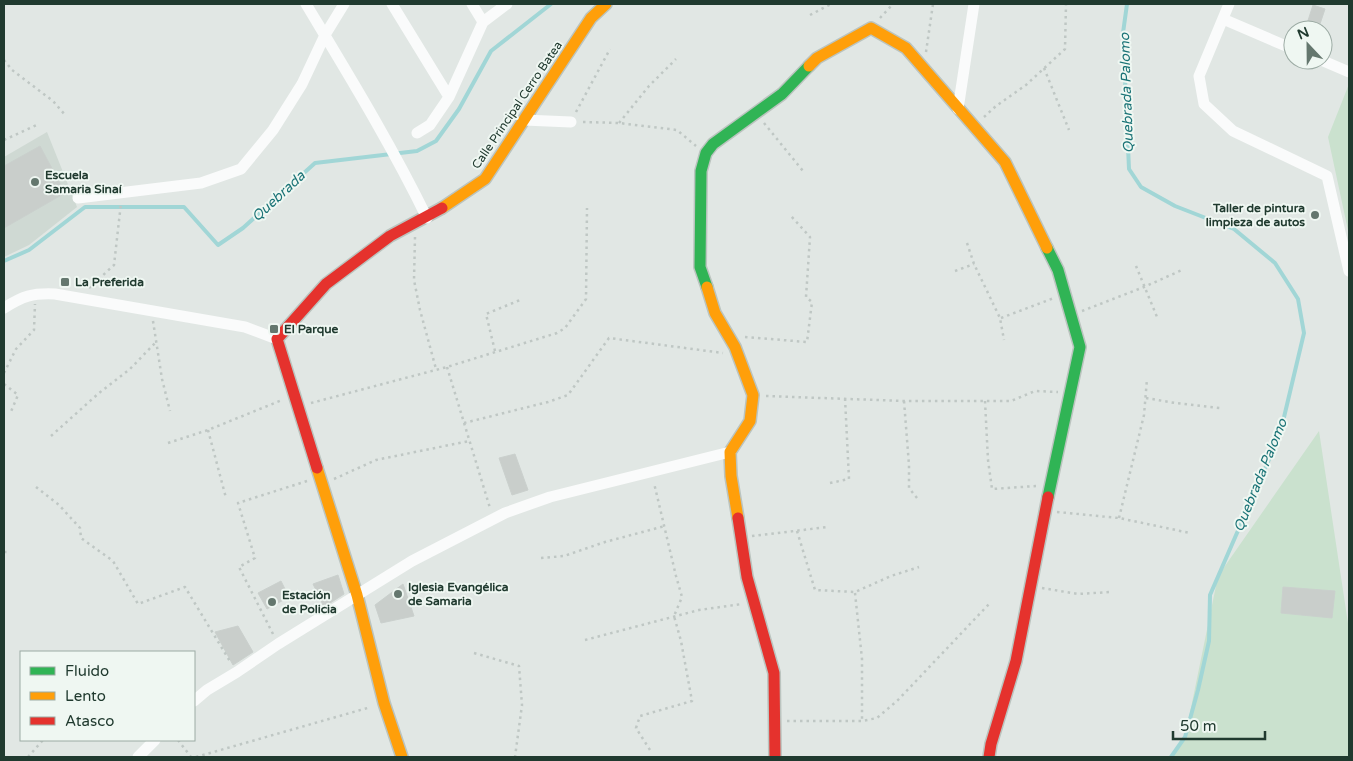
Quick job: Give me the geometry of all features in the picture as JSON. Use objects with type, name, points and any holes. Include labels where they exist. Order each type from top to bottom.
[{"type":"street","points":[[306,4],[387,139],[402,167],[422,220]]},
{"type":"street","points":[[78,198],[201,183],[241,169],[273,130],[302,84],[325,35],[344,4]]},
{"type":"street","points":[[392,4],[449,97]]},
{"type":"street","points":[[472,4],[483,22]]},
{"type":"street","points":[[417,133],[430,125],[449,97],[483,22],[507,4]]},
{"type":"street","name":"Calle Principal Cerro Batea","points":[[277,339],[326,284],[390,236],[422,220],[485,179],[591,18],[606,4]]},
{"type":"street","points":[[958,109],[974,4]]},
{"type":"street","points":[[1229,4],[1199,76],[1204,104],[1232,130],[1326,176],[1349,272]]},
{"type":"street","points":[[1222,19],[1283,44]]},
{"type":"street","points":[[775,757],[774,673],[747,577],[731,476],[730,452],[750,421],[753,395],[735,347],[716,313],[700,267],[701,171],[706,153],[713,144],[782,94],[817,58],[871,28],[906,48],[1004,162],[1058,270],[1080,347],[1050,485],[1016,661],[991,744],[989,757]]},
{"type":"street","points":[[1333,65],[1349,72]]},
{"type":"street","points":[[524,120],[570,122]]},
{"type":"street","points":[[4,308],[36,293],[79,298],[245,327],[277,339],[357,595],[384,703],[402,757]]},
{"type":"street","points":[[195,700],[207,690],[278,644],[412,561],[494,518],[550,497],[730,452]]},
{"type":"street","points":[[138,757],[154,741]]},
{"type":"path","points":[[810,15],[831,4]]},
{"type":"path","points":[[871,28],[893,4]]},
{"type":"path","points":[[923,68],[933,4]]},
{"type":"path","points":[[974,127],[996,106],[1026,85],[1065,49],[1066,4]]},
{"type":"path","points":[[610,49],[570,122],[619,123],[677,130],[706,153]]},
{"type":"path","points":[[619,123],[649,86],[676,59]]},
{"type":"path","points":[[4,60],[12,70],[53,100],[66,116]]},
{"type":"path","points":[[1044,68],[1069,130]]},
{"type":"path","points":[[756,114],[803,171]]},
{"type":"path","points":[[4,140],[39,124]]},
{"type":"path","points":[[79,298],[114,265],[121,203]]},
{"type":"path","points":[[168,443],[296,401],[363,390],[447,367],[557,333],[565,328],[586,299],[587,208]]},
{"type":"path","points":[[728,336],[807,342],[812,302],[806,296],[810,237],[791,216]]},
{"type":"path","points":[[422,220],[414,280],[436,369]]},
{"type":"path","points":[[967,243],[974,264],[1000,318],[1004,340]]},
{"type":"path","points":[[955,271],[974,264]]},
{"type":"path","points":[[1136,266],[1157,317]]},
{"type":"path","points":[[1071,315],[1182,270]]},
{"type":"path","points":[[4,373],[16,349],[34,330],[36,293]]},
{"type":"path","points":[[1000,318],[1065,294]]},
{"type":"path","points":[[495,352],[486,314],[520,300]]},
{"type":"path","points":[[151,312],[162,380],[170,410]]},
{"type":"path","points":[[464,423],[548,402],[568,395],[609,338],[737,355]]},
{"type":"path","points":[[51,436],[99,393],[130,369],[156,342]]},
{"type":"path","points":[[447,367],[494,518]]},
{"type":"path","points":[[1119,518],[1144,415],[1147,379]]},
{"type":"path","points":[[4,384],[18,395],[10,414]]},
{"type":"path","points":[[753,395],[904,401],[1011,401],[1035,391],[1069,393]]},
{"type":"path","points":[[830,483],[849,479],[844,398]]},
{"type":"path","points":[[1146,398],[1220,408]]},
{"type":"path","points":[[904,401],[909,488],[917,498]]},
{"type":"path","points":[[985,401],[988,460],[992,489],[1050,485]]},
{"type":"path","points":[[208,430],[226,498]]},
{"type":"path","points":[[278,644],[239,567],[255,558],[238,503],[322,480],[376,460],[470,441]]},
{"type":"path","points":[[650,750],[636,728],[640,716],[692,701],[681,641],[674,616],[682,597],[652,472]]},
{"type":"path","points":[[36,487],[59,505],[80,528],[81,538],[113,561],[138,604],[185,587],[237,672]]},
{"type":"path","points":[[1046,511],[1119,518],[1190,533]]},
{"type":"path","points":[[541,558],[564,556],[605,542],[665,526]]},
{"type":"path","points":[[741,537],[828,527]]},
{"type":"path","points":[[797,531],[815,590],[855,592],[891,576],[919,567]]},
{"type":"path","points":[[4,552],[9,552]]},
{"type":"path","points":[[1031,587],[1078,594],[1110,592]]},
{"type":"path","points":[[855,592],[862,659],[862,721]]},
{"type":"path","points":[[585,640],[699,610],[754,602]]},
{"type":"path","points":[[775,720],[862,721],[877,718],[898,700],[989,604]]},
{"type":"path","points":[[474,653],[519,666],[522,705],[515,757]]},
{"type":"path","points":[[196,757],[384,703]]},
{"type":"path","points":[[28,757],[42,741]]},
{"type":"path","points":[[179,741],[191,757]]},
{"type":"shaded area","name":"Escuela Samaria Sinaí","points":[[47,132],[77,207],[29,245],[4,257],[4,157]]},
{"type":"green space","points":[[1349,84],[1349,235],[1328,137]]},
{"type":"green space","points":[[1319,431],[1349,630],[1349,757],[1171,757],[1185,737],[1218,576]]},
{"type":"building","points":[[1313,5],[1325,9],[1321,20],[1308,20]]},
{"type":"building","points":[[40,146],[65,193],[4,228],[4,166]]},
{"type":"building","points":[[515,454],[528,490],[512,495],[499,458]]},
{"type":"building","points":[[338,575],[344,594],[324,607],[313,584]]},
{"type":"building","name":"Estación de Policia","points":[[281,581],[289,597],[267,609],[258,593]]},
{"type":"building","name":"Iglesia Evangélica de Samaria","points":[[403,584],[414,616],[381,623],[375,605]]},
{"type":"building","points":[[1283,587],[1335,591],[1332,618],[1281,613]]},
{"type":"building","points":[[238,626],[253,652],[233,665],[215,632]]},
{"type":"waterway","name":"Quebrada","points":[[4,261],[29,250],[85,207],[184,207],[218,245],[243,228],[315,163],[417,151],[436,141],[459,109],[491,51],[551,4]]},
{"type":"waterway","name":"Quebrada Palomo","points":[[1127,4],[1123,33],[1129,169],[1141,187],[1175,206],[1234,229],[1275,263],[1298,299],[1304,333],[1280,434],[1210,595],[1209,641],[1198,690],[1185,737],[1171,757]]},
{"type":"traffic: fast","points":[[707,287],[700,267],[701,171],[706,153],[713,144],[782,94],[809,66]]},
{"type":"traffic: fast","points":[[1047,248],[1058,270],[1080,347],[1048,497]]},
{"type":"traffic: slow","points":[[442,208],[485,179],[591,18],[606,4]]},
{"type":"traffic: slow","points":[[809,66],[817,58],[871,28],[906,48],[1005,162],[1047,248]]},
{"type":"traffic: slow","points":[[707,287],[715,313],[735,347],[753,395],[750,421],[730,452],[731,476],[738,518]]},
{"type":"traffic: slow","points":[[317,468],[357,595],[384,703],[402,757]]},
{"type":"traffic: jam","points":[[317,468],[277,339],[326,284],[390,236],[442,208]]},
{"type":"traffic: jam","points":[[989,757],[991,744],[1016,661],[1048,497]]},
{"type":"traffic: jam","points":[[738,518],[747,577],[774,673],[775,757]]},
{"type":"place","name":"Escuela Samaria Sinaí","points":[[35,182]]},
{"type":"place","name":"Taller de pintura limpieza de autos","points":[[1315,215]]},
{"type":"place","name":"La Preferida","points":[[65,282]]},
{"type":"place","name":"El Parque","points":[[274,329]]},
{"type":"place","name":"Iglesia Evangélica de Samaria","points":[[398,594]]},
{"type":"place","name":"Estación de Policia","points":[[272,602]]}]
